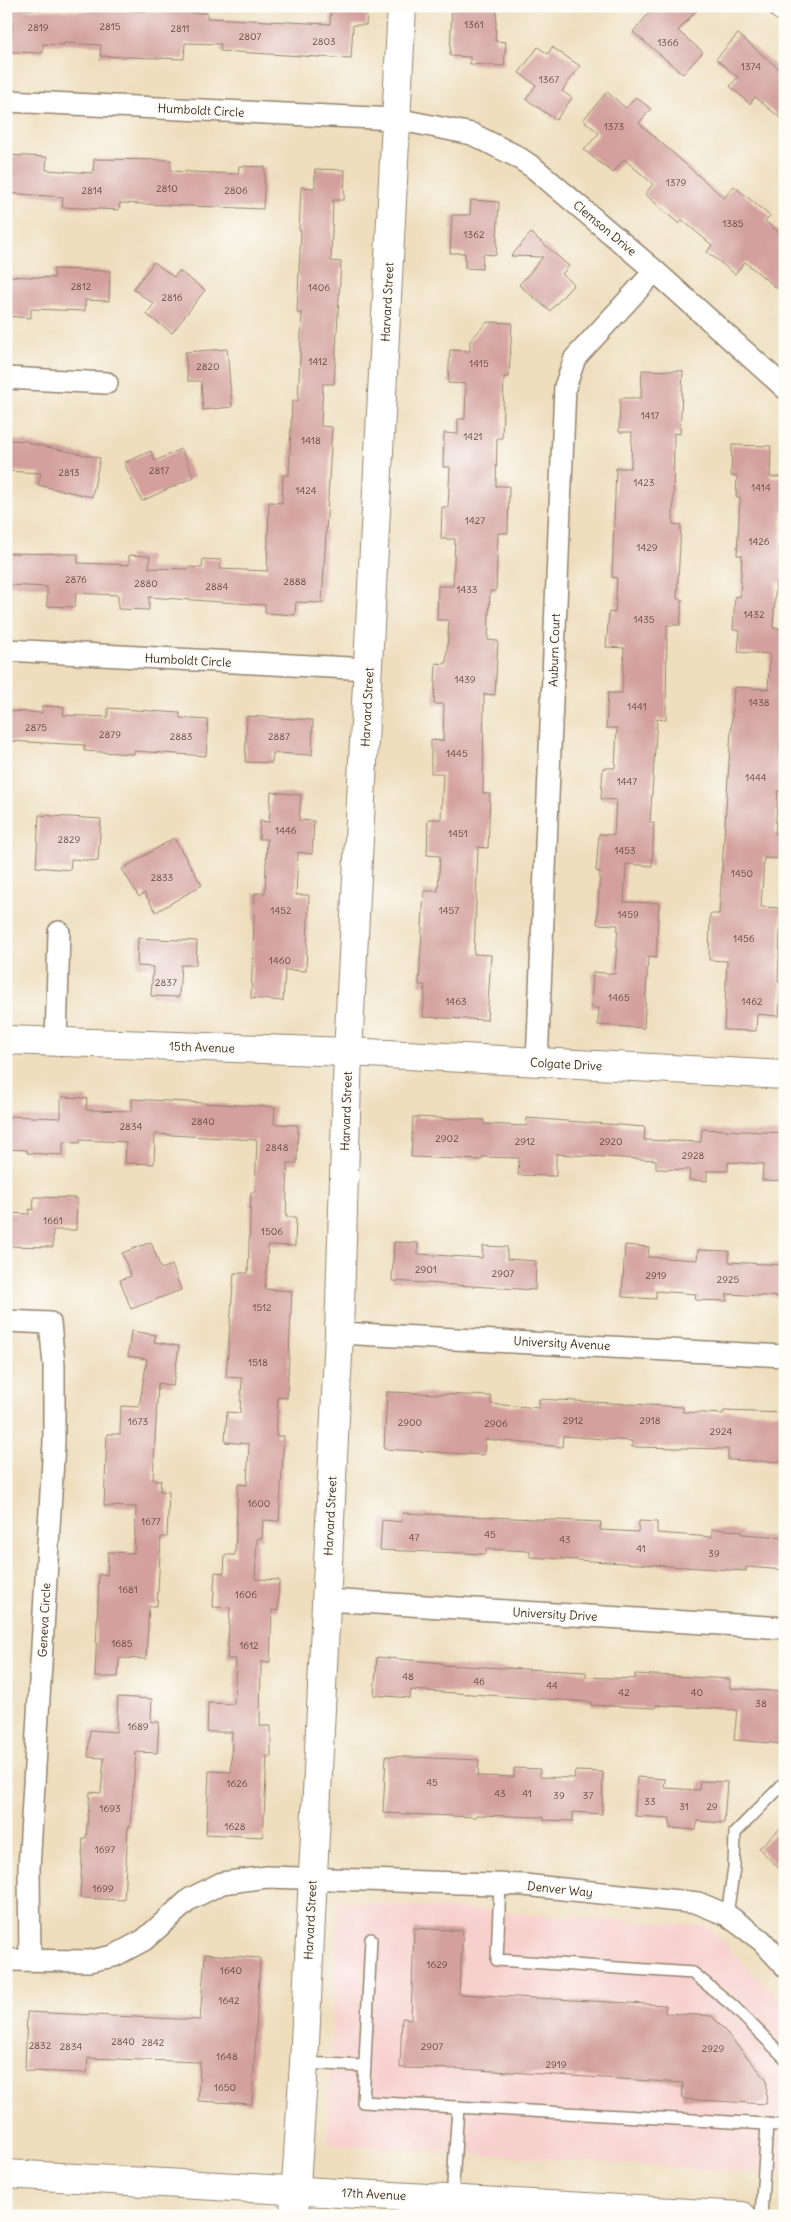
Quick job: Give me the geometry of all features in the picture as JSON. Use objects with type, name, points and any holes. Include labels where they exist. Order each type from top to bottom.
[{"type":"street","name":"Harvard Street","points":[[295,2203],[304,2063],[339,1333],[348,1052],[402,6]]},
{"type":"street","name":"Humboldt Circle","points":[[6,101],[396,119]]},
{"type":"street","name":"Clemson Drive","points":[[396,119],[472,134],[516,156],[534,168],[656,271],[785,388]]},
{"type":"street","name":"Auburn Court","points":[[538,1063],[565,387],[575,358],[656,271]]},
{"type":"street","points":[[6,378],[107,383]]},
{"type":"street","name":"Humboldt Circle","points":[[6,650],[369,669]]},
{"type":"street","points":[[56,1042],[59,932]]},
{"type":"street","name":"15th Avenue","points":[[6,1040],[348,1052]]},
{"type":"street","name":"Colgate Drive","points":[[348,1052],[785,1075]]},
{"type":"street","name":"Geneva Circle","points":[[6,1321],[50,1323],[50,1344],[54,1365],[54,1442],[29,1869],[30,1960]]},
{"type":"street","name":"University Avenue","points":[[339,1333],[785,1356]]},
{"type":"street","name":"University Drive","points":[[326,1600],[785,1628]]},
{"type":"street","name":"Denver Way","points":[[6,1960],[89,1961],[114,1956],[144,1940],[190,1899],[222,1883],[267,1876],[524,1885],[698,1903],[727,1915],[761,1940],[785,1966]]},
{"type":"street","name":"17th Avenue","points":[[6,2174],[295,2203],[452,2199],[742,2216]]},
{"type":"lane","points":[[727,1915],[734,1867],[735,1833],[785,1782]]},
{"type":"lane","points":[[500,1884],[497,1960],[693,1973],[732,2005],[785,2058]]},
{"type":"lane","points":[[371,1939],[363,2102],[785,2126]]},
{"type":"lane","points":[[304,2063],[365,2066]]},
{"type":"lane","points":[[452,2199],[458,2107]]},
{"type":"lane","points":[[761,2216],[767,2124]]},
{"type":"shaded area","points":[[338,1901],[707,1926],[785,2006],[785,2175],[327,2144]]},
{"type":"building","points":[[331,6],[367,6],[366,25],[353,25],[351,59],[220,51],[221,44],[185,43],[184,59],[100,56],[101,45],[64,43],[64,45],[43,44],[43,53],[11,52],[13,9],[88,11],[88,7],[133,9],[133,11],[207,13],[207,18],[330,24]]},
{"type":"building","points":[[452,6],[497,6],[495,41],[506,42],[504,66],[470,64],[470,57],[450,56]]},
{"type":"building","points":[[655,6],[700,6],[678,31],[703,52],[683,74],[633,32]]},
{"type":"building","points":[[738,34],[785,74],[785,122],[755,97],[750,104],[730,86],[738,77],[716,59]]},
{"type":"building","points":[[538,47],[548,54],[552,47],[580,66],[562,91],[572,98],[556,120],[526,99],[536,85],[519,73]]},
{"type":"building","points":[[607,92],[626,108],[636,97],[651,109],[639,123],[724,198],[734,186],[770,216],[765,221],[785,237],[785,295],[745,262],[735,274],[707,252],[712,245],[682,220],[679,224],[645,194],[653,184],[624,159],[613,173],[584,150],[599,133],[583,120]]},
{"type":"building","points":[[6,155],[47,157],[46,170],[93,173],[94,159],[171,160],[171,171],[238,174],[239,166],[265,167],[263,209],[120,203],[119,210],[62,207],[63,197],[6,193]]},
{"type":"building","points":[[315,169],[345,170],[344,200],[333,200],[331,261],[341,262],[334,384],[323,384],[321,426],[332,427],[322,603],[296,602],[295,615],[265,613],[265,605],[149,597],[149,610],[118,609],[118,595],[76,593],[75,607],[47,606],[47,587],[6,585],[6,553],[78,554],[78,563],[129,565],[129,555],[150,556],[149,568],[202,568],[203,559],[221,560],[220,569],[267,571],[269,502],[282,503],[283,475],[289,475],[292,401],[298,401],[302,313],[297,313],[301,187],[315,188]]},
{"type":"building","points":[[471,200],[499,202],[496,255],[483,254],[482,269],[465,268],[465,253],[450,253],[452,215],[470,215]]},
{"type":"building","points":[[531,233],[569,266],[562,274],[574,284],[550,311],[519,285],[543,257],[511,256]]},
{"type":"building","points":[[154,262],[174,277],[179,271],[205,290],[172,333],[146,314],[154,304],[133,289]]},
{"type":"building","points":[[54,269],[110,271],[109,301],[85,300],[85,311],[31,309],[31,318],[6,316],[6,276],[54,278]]},
{"type":"building","points":[[487,322],[512,323],[509,377],[504,377],[502,438],[497,438],[496,486],[509,486],[508,533],[498,533],[496,591],[490,591],[488,640],[498,641],[495,695],[484,694],[483,793],[490,794],[488,848],[478,847],[474,954],[491,955],[487,1020],[423,1017],[425,985],[419,985],[424,891],[438,891],[440,856],[427,855],[428,819],[441,819],[443,773],[431,773],[431,740],[443,741],[444,704],[434,704],[436,663],[446,664],[449,620],[437,620],[438,586],[453,586],[455,539],[441,539],[442,507],[448,507],[450,467],[443,467],[444,433],[458,434],[458,419],[465,419],[466,384],[448,383],[450,350],[470,351],[470,341]]},
{"type":"building","points":[[227,349],[232,407],[203,410],[201,381],[188,381],[185,352]]},
{"type":"building","points":[[642,370],[683,371],[680,434],[674,433],[673,524],[681,525],[677,599],[682,599],[680,625],[667,625],[666,720],[657,719],[650,822],[654,823],[652,866],[626,864],[624,902],[659,903],[656,958],[648,957],[644,1028],[598,1025],[599,1008],[591,1008],[593,972],[615,974],[618,925],[597,924],[600,872],[596,871],[599,834],[614,835],[616,800],[601,799],[603,768],[615,768],[617,728],[606,728],[608,693],[622,693],[624,648],[606,647],[609,612],[615,613],[617,578],[612,577],[616,468],[631,468],[632,432],[619,432],[620,398],[641,398]]},
{"type":"building","points":[[6,440],[28,441],[28,443],[100,458],[92,497],[38,485],[41,473],[6,471]]},
{"type":"building","points":[[732,445],[771,446],[770,477],[785,477],[785,511],[782,511],[779,556],[785,556],[785,583],[776,582],[773,628],[785,629],[785,716],[781,716],[780,752],[785,752],[785,791],[778,791],[775,834],[785,834],[785,859],[764,858],[761,907],[781,908],[778,982],[781,982],[779,1016],[757,1014],[756,1031],[724,1030],[727,961],[709,960],[710,914],[719,914],[734,687],[768,689],[770,654],[738,652],[740,630],[733,630],[735,596],[740,597],[742,555],[737,555],[740,497],[736,497],[737,476],[731,476]]},
{"type":"building","points":[[181,449],[194,477],[142,501],[124,463],[151,451],[155,461]]},
{"type":"building","points":[[42,706],[64,707],[63,715],[108,717],[108,708],[180,713],[180,718],[208,720],[206,756],[134,751],[134,754],[84,751],[85,745],[8,741],[9,711],[42,713]]},
{"type":"building","points":[[247,716],[313,720],[312,755],[273,753],[272,763],[245,762]]},
{"type":"building","points":[[271,792],[301,795],[299,820],[314,821],[312,854],[298,852],[296,895],[309,895],[306,971],[285,970],[283,1001],[251,998],[255,893],[265,893],[267,839],[259,839],[260,821],[269,822]]},
{"type":"building","points":[[39,815],[101,819],[98,861],[71,859],[70,870],[36,867]]},
{"type":"building","points":[[174,838],[202,885],[156,912],[144,893],[139,897],[122,869]]},
{"type":"building","points":[[138,938],[197,941],[196,965],[181,965],[179,997],[151,996],[153,967],[137,966]]},
{"type":"building","points":[[61,1097],[87,1098],[86,1110],[132,1111],[132,1099],[275,1107],[274,1124],[298,1125],[297,1163],[288,1163],[286,1217],[296,1217],[295,1246],[268,1245],[265,1289],[292,1291],[287,1398],[278,1397],[276,1436],[284,1436],[279,1521],[263,1520],[262,1539],[257,1539],[255,1579],[279,1580],[278,1611],[272,1610],[270,1662],[261,1662],[260,1726],[271,1726],[271,1757],[267,1756],[263,1837],[206,1834],[209,1771],[231,1772],[232,1732],[207,1732],[208,1703],[234,1704],[236,1659],[227,1659],[230,1608],[213,1607],[215,1572],[224,1573],[225,1555],[235,1555],[238,1484],[247,1485],[249,1444],[225,1442],[227,1412],[240,1413],[242,1378],[226,1377],[234,1273],[248,1273],[251,1192],[255,1192],[257,1140],[155,1134],[154,1164],[125,1163],[126,1142],[80,1140],[80,1143],[63,1142],[63,1155],[27,1153],[27,1150],[6,1149],[6,1116],[61,1118]]},
{"type":"building","points":[[413,1117],[484,1120],[484,1124],[526,1126],[527,1118],[645,1127],[644,1140],[701,1142],[702,1129],[785,1133],[785,1181],[762,1180],[763,1164],[728,1162],[728,1171],[707,1171],[707,1181],[689,1180],[690,1170],[656,1169],[656,1160],[556,1154],[556,1176],[518,1175],[519,1158],[482,1157],[482,1160],[411,1157]]},
{"type":"building","points":[[34,1197],[77,1198],[76,1230],[53,1230],[53,1247],[6,1246],[6,1213],[29,1214],[29,1209],[33,1210]]},
{"type":"building","points":[[151,1242],[161,1269],[172,1265],[181,1290],[131,1309],[120,1280],[131,1276],[122,1253]]},
{"type":"building","points":[[394,1242],[418,1243],[418,1254],[482,1258],[483,1246],[507,1247],[507,1259],[536,1261],[535,1290],[392,1281]]},
{"type":"building","points":[[625,1245],[649,1247],[648,1257],[697,1260],[698,1250],[729,1251],[729,1262],[785,1265],[785,1297],[727,1294],[727,1301],[695,1300],[696,1294],[656,1291],[656,1299],[622,1297]]},
{"type":"building","points":[[131,1331],[156,1335],[154,1342],[179,1346],[173,1386],[158,1383],[153,1480],[161,1480],[160,1491],[169,1492],[167,1537],[161,1537],[157,1606],[149,1606],[146,1659],[119,1658],[118,1677],[95,1677],[99,1574],[107,1575],[108,1552],[134,1553],[136,1507],[104,1506],[107,1434],[120,1434],[121,1406],[139,1407],[147,1359],[128,1356]]},
{"type":"building","points":[[387,1392],[491,1396],[491,1404],[539,1408],[539,1399],[683,1407],[683,1412],[723,1414],[724,1411],[785,1413],[785,1462],[728,1460],[728,1449],[632,1447],[632,1441],[563,1436],[562,1447],[485,1439],[484,1455],[384,1449]]},
{"type":"building","points":[[403,1513],[601,1522],[600,1530],[638,1532],[639,1521],[657,1522],[657,1533],[712,1537],[712,1529],[742,1531],[742,1534],[785,1537],[785,1570],[746,1567],[746,1571],[530,1557],[530,1551],[486,1549],[486,1554],[380,1550],[382,1520],[402,1522]]},
{"type":"building","points":[[377,1657],[442,1663],[442,1665],[586,1672],[586,1677],[635,1679],[635,1674],[730,1679],[730,1688],[785,1692],[783,1744],[734,1740],[737,1710],[656,1705],[656,1708],[591,1705],[591,1702],[411,1690],[410,1698],[374,1695]]},
{"type":"building","points":[[118,1697],[152,1699],[151,1722],[159,1722],[157,1753],[136,1752],[130,1827],[128,1827],[124,1900],[80,1898],[83,1838],[86,1838],[90,1792],[101,1793],[104,1758],[88,1757],[90,1730],[116,1732]]},
{"type":"building","points":[[386,1756],[479,1760],[478,1776],[514,1777],[514,1768],[540,1769],[540,1777],[574,1778],[575,1771],[603,1772],[602,1814],[573,1812],[573,1821],[544,1820],[544,1817],[476,1815],[476,1817],[383,1813]]},
{"type":"building","points":[[637,1777],[665,1779],[664,1788],[699,1790],[700,1781],[727,1782],[724,1823],[697,1821],[696,1830],[670,1828],[670,1818],[635,1816]]},
{"type":"building","points":[[785,1824],[785,1875],[759,1848]]},
{"type":"building","points":[[414,1928],[463,1931],[459,1994],[666,2005],[665,2013],[712,2016],[767,2080],[766,2104],[682,2099],[683,2083],[462,2069],[400,2068],[402,2018],[411,2019]]},
{"type":"building","points":[[205,1954],[260,1958],[252,2104],[198,2101],[200,2062],[88,2058],[87,2073],[25,2071],[27,2012],[200,2020]]}]
